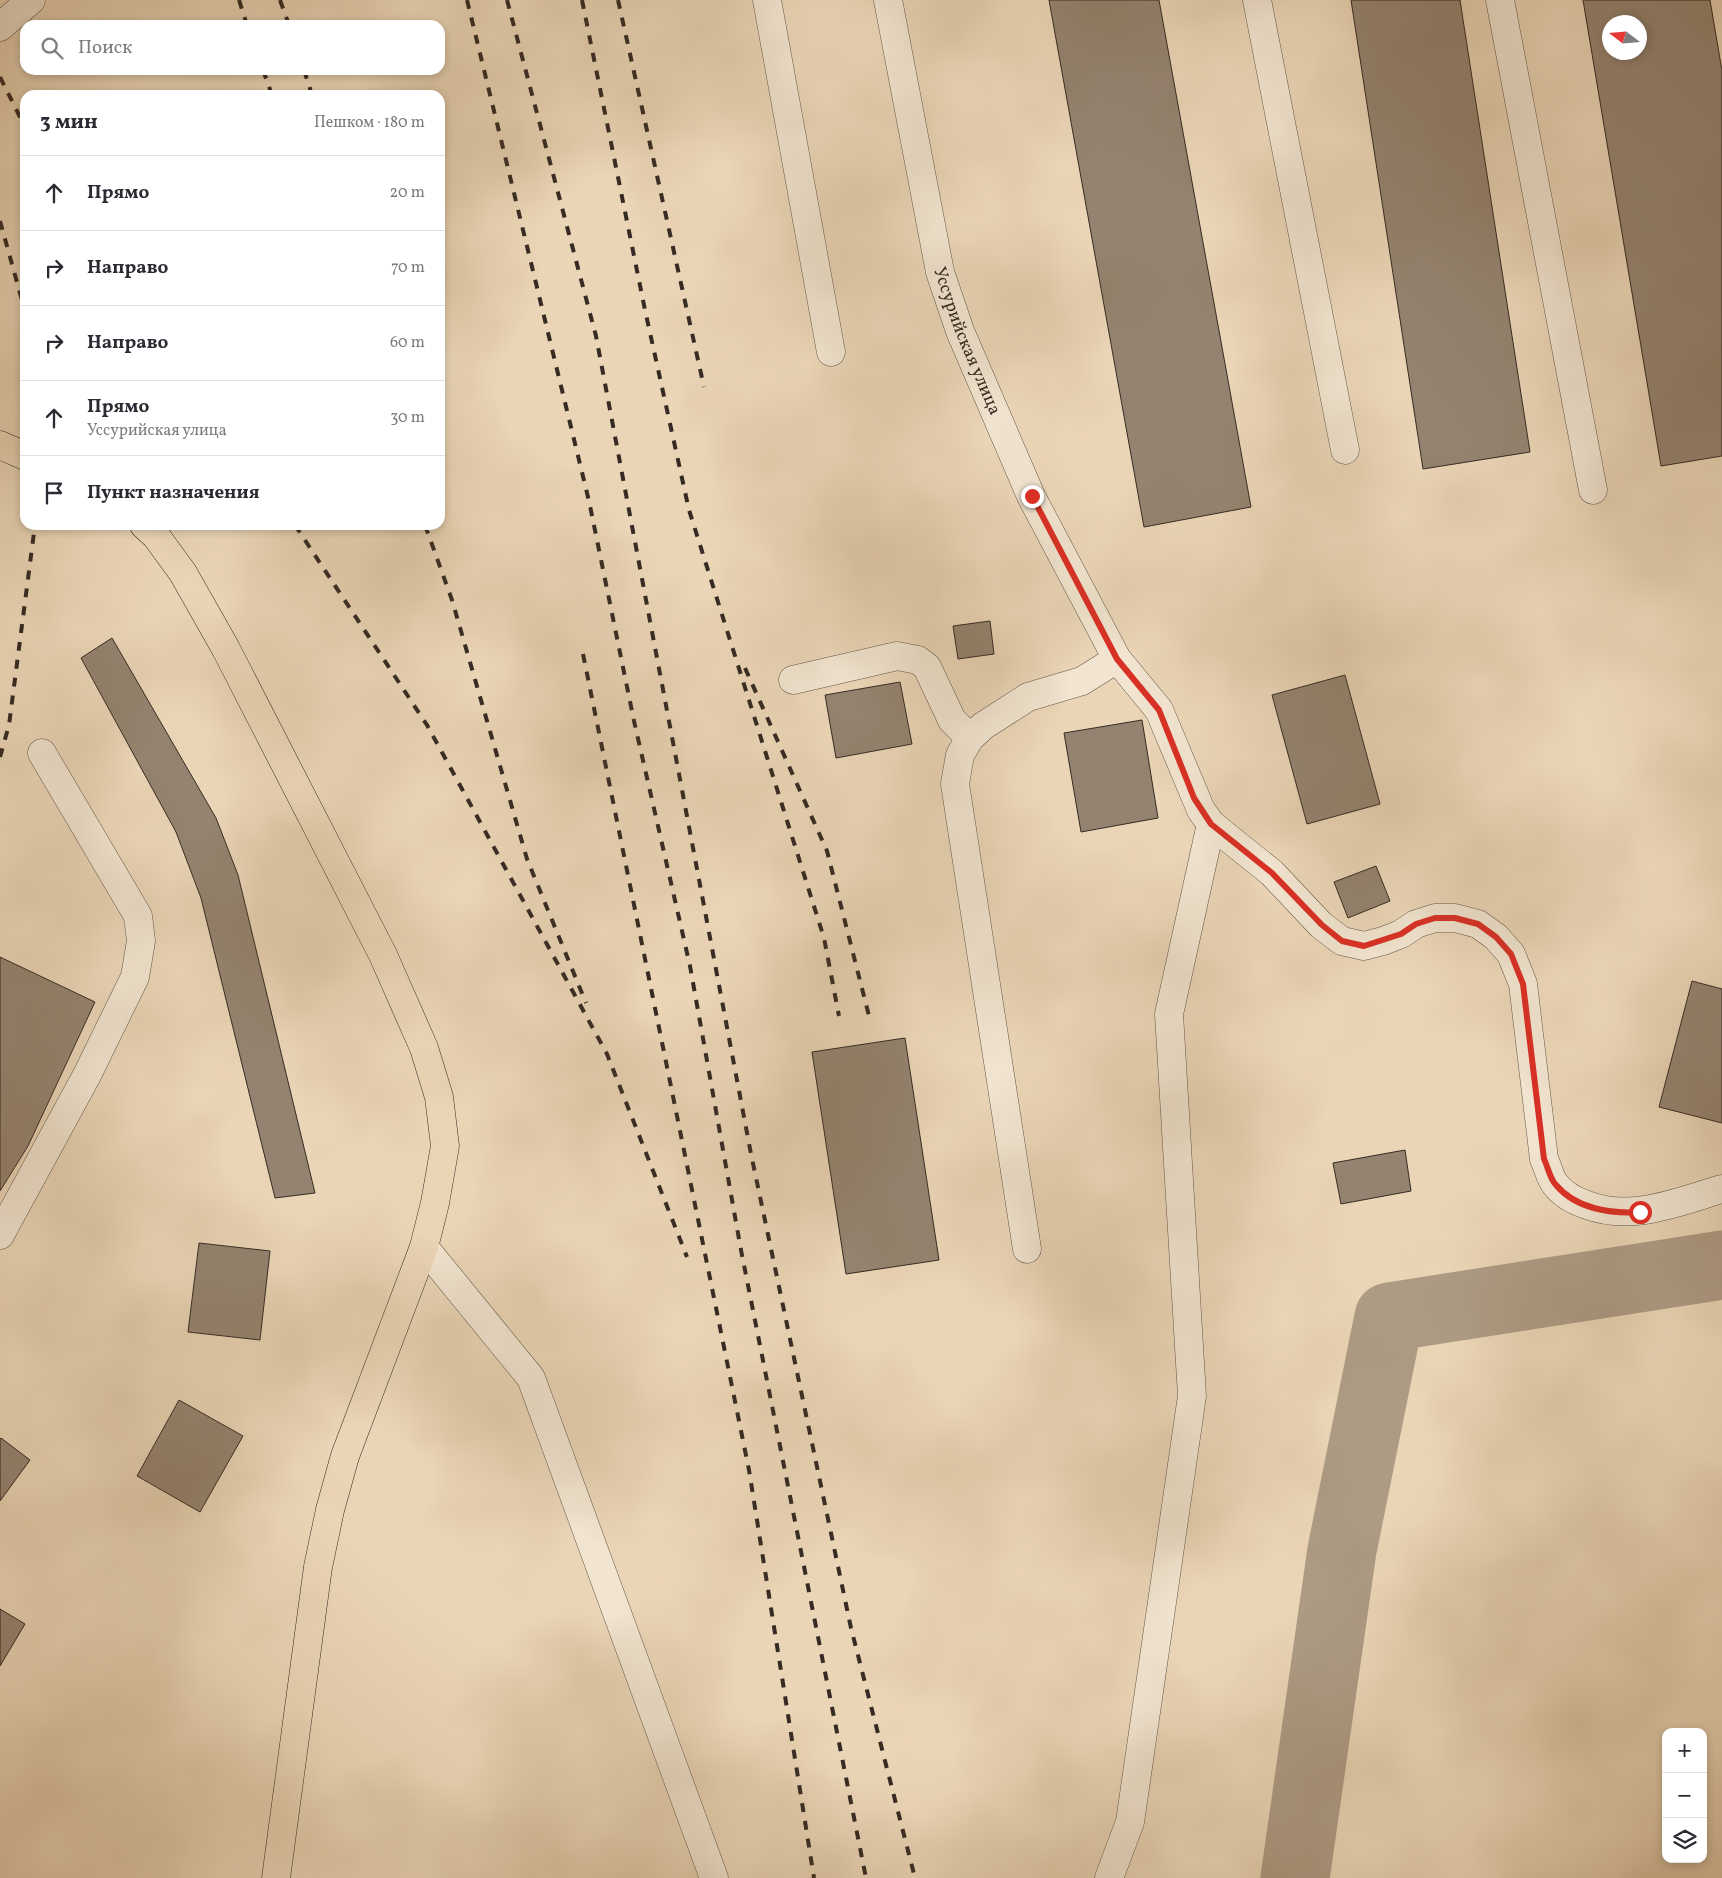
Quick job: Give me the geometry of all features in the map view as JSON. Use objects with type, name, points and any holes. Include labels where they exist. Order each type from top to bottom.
[{"type":"main road","points":[[0,445],[20,454]]},
{"type":"main road","points":[[149,530],[156,536],[183,574],[226,649],[338,863],[383,955],[424,1048],[438,1097],[445,1146],[436,1203],[424,1247],[351,1438],[330,1510],[318,1567],[276,1878]]},
{"type":"street","points":[[0,27],[31,0]]},
{"type":"street","points":[[767,0],[831,352]]},
{"type":"street","name":"Уссурийская улица","points":[[888,0],[940,272],[960,331],[1032,496],[1117,659],[1159,710],[1194,798],[1211,824],[1272,873],[1322,925],[1342,941],[1364,946],[1401,934],[1416,924],[1435,918],[1455,918],[1478,924],[1496,937],[1511,954],[1523,984],[1544,1159],[1555,1184],[1572,1199],[1602,1211],[1640,1212],[1722,1189]]},
{"type":"street","points":[[1256,0],[1344,450]]},
{"type":"street","points":[[1500,0],[1593,490]]},
{"type":"street","points":[[793,680],[897,656],[918,660],[927,667],[952,720],[970,738]]},
{"type":"street","points":[[1027,1249],[955,784],[960,755],[970,738],[983,726],[1028,697],[1082,681],[1117,659]]},
{"type":"street","points":[[0,1235],[87,1075],[136,977],[140,941],[138,916],[42,753]]},
{"type":"street","points":[[1109,1878],[1130,1822],[1192,1396],[1169,1014],[1211,824]]},
{"type":"street","points":[[424,1247],[531,1378],[714,1878]]},
{"type":"building","points":[[1049,0],[1159,0],[1251,507],[1144,527]]},
{"type":"building","points":[[1351,0],[1460,0],[1530,452],[1423,469]]},
{"type":"building","points":[[1583,0],[1710,0],[1722,71],[1722,456],[1661,466]]},
{"type":"building","points":[[990,621],[994,654],[958,659],[953,626]]},
{"type":"building","points":[[112,638],[216,818],[238,875],[315,1193],[275,1198],[201,898],[176,832],[81,658]]},
{"type":"building","points":[[1345,675],[1380,804],[1307,824],[1272,695]]},
{"type":"building","points":[[900,682],[912,744],[836,758],[825,695]]},
{"type":"building","points":[[1142,720],[1158,818],[1081,832],[1064,733]]},
{"type":"building","points":[[1376,866],[1390,901],[1348,918],[1334,882]]},
{"type":"building","points":[[0,957],[95,1002],[28,1146],[0,1191]]},
{"type":"building","points":[[1692,981],[1722,989],[1722,1123],[1659,1107]]},
{"type":"building","points":[[905,1038],[939,1260],[846,1274],[812,1052]]},
{"type":"building","points":[[1405,1150],[1411,1191],[1341,1204],[1333,1163]]},
{"type":"building","points":[[199,1243],[270,1251],[260,1340],[188,1332]]},
{"type":"building","points":[[179,1400],[243,1436],[200,1512],[137,1476]]},
{"type":"building","points":[[0,1439],[30,1460],[0,1501]]},
{"type":"building","points":[[0,1609],[25,1624],[0,1666]]},
{"type":"waterway","points":[[1295,1878],[1342,1550],[1389,1317],[1722,1265]]},
{"type":"railway","points":[[239,0],[245,20]]},
{"type":"railway","points":[[280,0],[287,20]]},
{"type":"railway","points":[[467,0],[589,501],[634,721],[690,966],[741,1250],[866,1878]]},
{"type":"railway","points":[[507,0],[596,336],[751,1154],[851,1628],[915,1878]]},
{"type":"railway","points":[[582,0],[645,310],[689,510],[824,938],[839,1016]]},
{"type":"railway","points":[[618,0],[704,387]]},
{"type":"railway","points":[[265,75],[270,90]]},
{"type":"railway","points":[[306,75],[310,90]]},
{"type":"railway","points":[[0,77],[20,117]]},
{"type":"railway","points":[[0,221],[20,293]]},
{"type":"railway","points":[[0,757],[9,725],[34,530]]},
{"type":"railway","points":[[298,530],[427,725],[607,1054],[687,1257]]},
{"type":"railway","points":[[427,530],[452,600],[527,859],[586,1003]]},
{"type":"railway","points":[[583,654],[749,1470],[814,1878]]},
{"type":"railway","points":[[745,668],[827,851],[869,1016]]},
{"type":"route","points":[[1032,496],[1117,659],[1159,710],[1194,798],[1211,824],[1272,873],[1322,925],[1342,941],[1364,946],[1401,934],[1416,924],[1435,918],[1455,918],[1478,924],[1496,937],[1511,954],[1523,984],[1537,1088],[1544,1159],[1555,1184],[1572,1199],[1602,1211],[1640,1212]]}]
